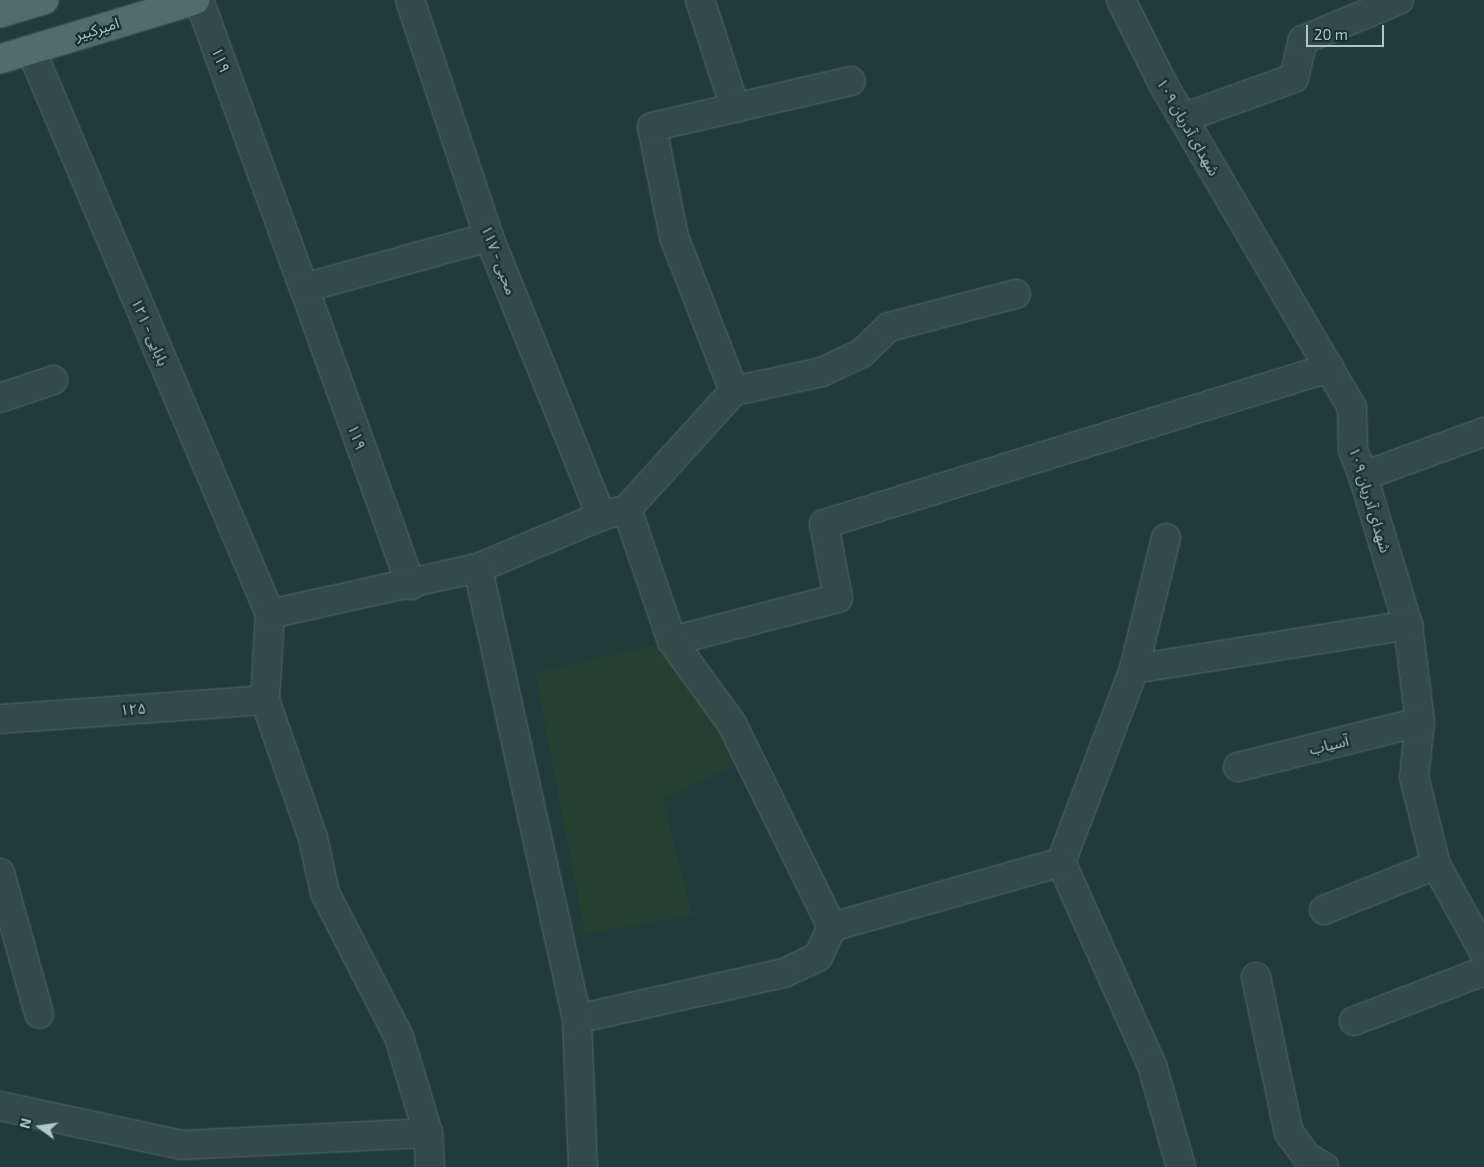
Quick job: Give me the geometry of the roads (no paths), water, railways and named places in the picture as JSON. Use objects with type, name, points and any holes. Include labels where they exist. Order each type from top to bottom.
[{"type":"main road","points":[[8,7],[44,0]]},
{"type":"main road","name":"امیرکبیر","points":[[0,59],[197,0]]},
{"type":"street","name":"۱۱۹","points":[[197,0],[304,288],[410,585]]},
{"type":"street","name":"محبی - ۱۱۷","points":[[410,0],[488,237],[672,641],[732,724],[832,927]]},
{"type":"street","points":[[700,0],[735,108]]},
{"type":"street","name":"شهدای آدریان ۱۰۹","points":[[1121,0],[1183,118],[1352,408],[1352,450],[1363,476],[1408,625],[1420,722],[1414,777],[1436,865],[1484,952]]},
{"type":"street","points":[[1183,118],[1294,78],[1303,40],[1398,0]]},
{"type":"street","name":"بابایی - ۱۲۱","points":[[30,50],[270,614]]},
{"type":"street","points":[[734,391],[674,237],[652,127],[851,81]]},
{"type":"street","points":[[304,288],[488,237]]},
{"type":"street","points":[[430,1167],[428,1133],[399,1037],[325,893],[313,838],[265,700],[270,614],[410,585],[478,568],[614,512],[734,391],[822,372],[862,354],[889,327],[1016,294]]},
{"type":"street","points":[[672,641],[838,598],[824,524],[1329,368]]},
{"type":"street","points":[[0,398],[53,380]]},
{"type":"street","points":[[1363,476],[1484,432]]},
{"type":"street","points":[[1166,538],[1134,669],[1061,862],[1152,1064],[1181,1167]]},
{"type":"street","points":[[478,568],[577,1019],[583,1167]]},
{"type":"street","points":[[1134,669],[1408,625]]},
{"type":"street","name":"۱۲۵","points":[[0,719],[265,700]]},
{"type":"street","name":"آسیاب","points":[[1238,767],[1420,722]]},
{"type":"street","points":[[577,1019],[784,973],[818,957],[832,927],[1061,862]]},
{"type":"street","points":[[1324,910],[1436,865]]},
{"type":"street","points":[[0,873],[39,1014]]},
{"type":"street","points":[[1354,1021],[1484,972]]},
{"type":"street","points":[[1256,977],[1289,1133],[1307,1157],[1324,1167]]},
{"type":"street","points":[[0,1106],[182,1145],[428,1133]]}]
